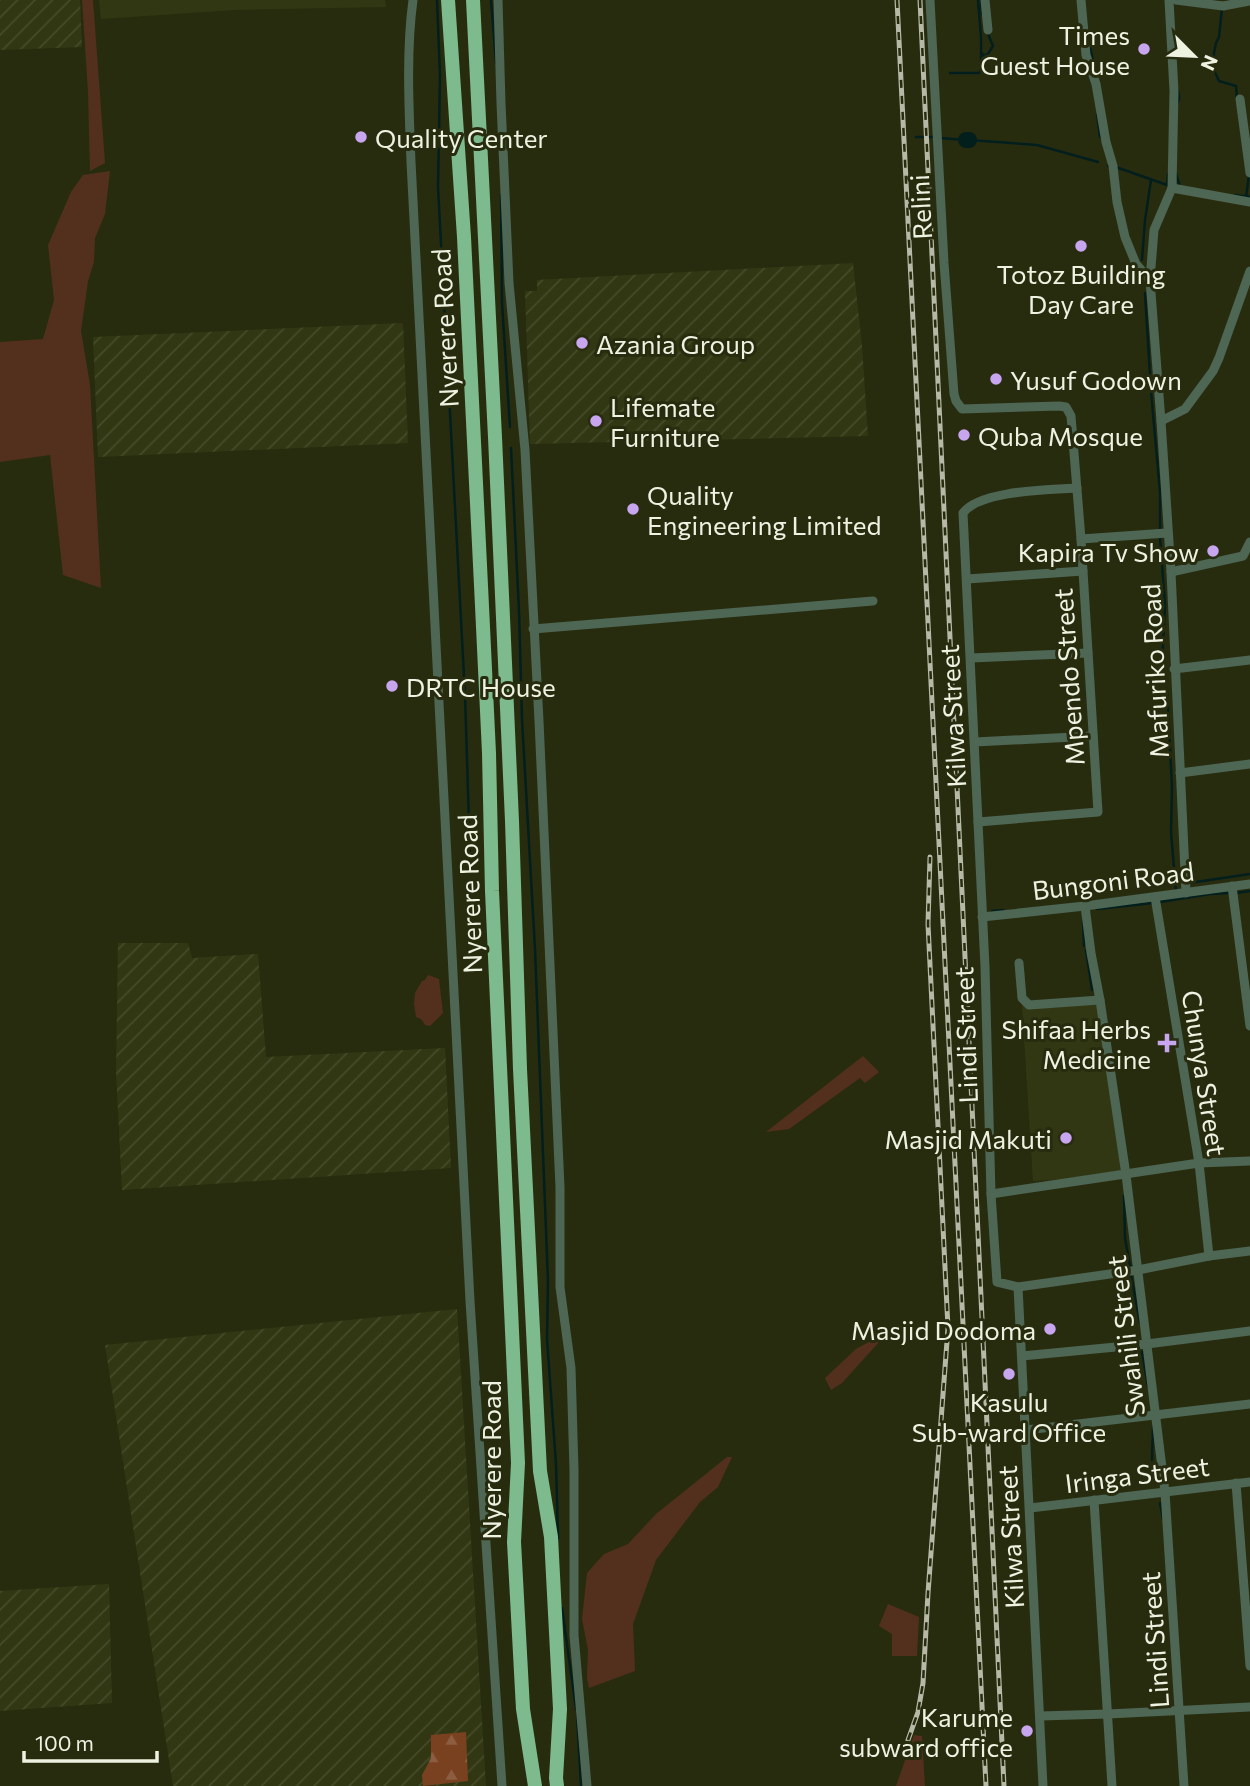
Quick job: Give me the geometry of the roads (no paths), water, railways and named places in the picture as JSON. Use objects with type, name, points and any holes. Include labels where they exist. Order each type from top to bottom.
[{"type":"highway","name":"Nyerere Road","points":[[449,0],[464,237],[489,753],[492,891],[519,1464],[514,1542],[523,1709],[534,1782]]},
{"type":"highway","name":"Nyerere Road","points":[[473,0],[540,1471],[551,1537],[560,1709],[557,1786]]},
{"type":"street","points":[[413,0],[410,21],[411,150],[470,1301],[502,1786]]},
{"type":"street","points":[[498,0],[509,283],[525,450],[558,1160],[560,1287],[571,1368],[574,1635],[587,1786]]},
{"type":"street","name":"Relini","points":[[930,0],[943,249],[954,394],[962,408]]},
{"type":"street","points":[[985,0],[988,30]]},
{"type":"street","name":"Mafuriko Road","points":[[1081,0],[1086,55],[1096,84],[1125,237],[1136,264],[1150,280]]},
{"type":"street","points":[[1168,0],[1174,91],[1172,187],[1250,202]]},
{"type":"street","points":[[1175,0],[1223,3],[1250,1]]},
{"type":"street","points":[[1240,99],[1250,173]]},
{"type":"street","name":"Mafuriko Road","points":[[1172,187],[1154,230],[1150,280],[1171,572],[1186,893]]},
{"type":"street","points":[[1161,421],[1185,408],[1213,371],[1250,271]]},
{"type":"street","name":"Mpendo Street","points":[[962,408],[1066,407],[1071,416],[1098,812],[978,822]]},
{"type":"street","name":"Kilwa Street","points":[[982,917],[963,513],[967,508],[995,495],[1077,488]]},
{"type":"street","points":[[1081,539],[1167,533]]},
{"type":"street","points":[[1171,572],[1243,556],[1250,542]]},
{"type":"street","points":[[967,579],[1083,571]]},
{"type":"street","points":[[533,629],[873,601]]},
{"type":"street","points":[[971,658],[1088,653]]},
{"type":"street","points":[[1174,669],[1250,660]]},
{"type":"street","points":[[975,742],[1093,736]]},
{"type":"street","points":[[1180,773],[1250,764]]},
{"type":"street","name":"Bungoni Road","points":[[982,917],[1250,884]]},
{"type":"street","points":[[1232,886],[1250,1026]]},
{"type":"street","name":"Chunya Street","points":[[1155,897],[1199,1163],[1209,1256]]},
{"type":"street","points":[[1085,906],[1126,1175]]},
{"type":"street","name":"Lindi Street","points":[[982,917],[991,1195],[997,1282],[1018,1287]]},
{"type":"street","points":[[1019,963],[1023,998],[1029,1005],[1100,1000]]},
{"type":"street","points":[[991,1195],[1199,1163],[1250,1161]]},
{"type":"street","name":"Swahili Street","points":[[1126,1175],[1165,1492]]},
{"type":"street","points":[[1018,1287],[1250,1251]]},
{"type":"street","name":"Kilwa Street","points":[[1018,1287],[1043,1786]]},
{"type":"street","points":[[1022,1356],[1250,1331]]},
{"type":"street","points":[[1026,1430],[1250,1404]]},
{"type":"street","name":"Iringa Street","points":[[1030,1508],[1250,1482]]},
{"type":"street","points":[[1236,1483],[1250,1666]]},
{"type":"street","name":"Lindi Street","points":[[1165,1492],[1184,1786]]},
{"type":"street","points":[[1094,1500],[1112,1786]]},
{"type":"street","points":[[1040,1716],[1250,1707]]},
{"type":"waterway","points":[[437,0],[440,75],[438,187],[465,695],[470,856]]},
{"type":"waterway","points":[[491,0],[496,63]]},
{"type":"waterway","points":[[950,73],[979,73],[981,70],[978,0]]},
{"type":"waterway","points":[[981,0],[982,14]]},
{"type":"waterway","points":[[1222,8],[1219,37],[1214,53],[1214,70],[1219,81],[1236,86],[1237,100]]},
{"type":"waterway","points":[[982,53],[983,56],[988,54],[993,46],[988,34]]},
{"type":"waterway","points":[[1175,34],[1176,52]]},
{"type":"waterway","points":[[1089,42],[1094,66]]},
{"type":"waterway","points":[[1177,104],[1178,90]]},
{"type":"waterway","points":[[1097,114],[1100,137]]},
{"type":"waterway","points":[[916,137],[934,137]]},
{"type":"waterway","points":[[940,138],[966,140]]},
{"type":"waterway","points":[[969,140],[1037,145],[1098,162]]},
{"type":"waterway","points":[[1108,166],[1167,185]]},
{"type":"waterway","points":[[1176,173],[1180,187]]},
{"type":"waterway","points":[[1167,185],[1168,174]]},
{"type":"waterway","points":[[1246,197],[1249,175]]},
{"type":"waterway","points":[[1142,260],[1151,180]]},
{"type":"waterway","points":[[501,195],[502,303],[510,427]]},
{"type":"waterway","points":[[1235,195],[1250,197]]},
{"type":"waterway","points":[[1145,293],[1160,492],[1160,530]]},
{"type":"waterway","points":[[511,448],[535,949],[548,1281],[547,1339],[558,1538]]},
{"type":"waterway","points":[[1160,537],[1165,605],[1162,664]]},
{"type":"waterway","points":[[1163,667],[1166,679]]},
{"type":"waterway","points":[[1167,689],[1172,787],[1171,832],[1176,892]]},
{"type":"waterway","points":[[1189,883],[1250,874]]},
{"type":"waterway","points":[[1236,893],[1250,891]]},
{"type":"waterway","points":[[1160,902],[1229,893]]},
{"type":"waterway","points":[[1097,909],[1153,903]]},
{"type":"waterway","points":[[992,911],[1003,910]]},
{"type":"waterway","points":[[1083,921],[1084,946]]},
{"type":"waterway","points":[[1086,950],[1092,990]]},
{"type":"waterway","points":[[1124,1196],[1125,1238],[1130,1266],[1133,1266]]},
{"type":"waterway","points":[[1131,1275],[1140,1323]]},
{"type":"waterway","points":[[1145,1352],[1142,1352],[1148,1386]]},
{"type":"waterway","points":[[1152,1460],[1153,1426]]},
{"type":"waterway","points":[[1154,1471],[1155,1483]]},
{"type":"waterway","points":[[1160,1503],[1163,1519]]},
{"type":"waterway","points":[[562,1608],[576,1709]]},
{"type":"waterway","points":[[577,1715],[581,1786]]},
{"type":"railway","points":[[897,0],[986,1786]]},
{"type":"railway","points":[[920,0],[1004,1786]]},
{"type":"railway","points":[[908,1740],[918,1712],[923,1683],[948,1328],[928,924],[930,857]]},
{"type":"place","name":"Times Guest House","points":[[1144,49]]},
{"type":"place","name":"Quality Center","points":[[361,137]]},
{"type":"place","name":"Totoz Building Day Care","points":[[1081,246]]},
{"type":"place","name":"Azania Group","points":[[582,343]]},
{"type":"place","name":"Yusuf Godown","points":[[996,379]]},
{"type":"place","name":"Lifemate Furniture","points":[[596,421]]},
{"type":"place","name":"Quba Mosque","points":[[964,435]]},
{"type":"place","name":"Quality Engineering Limited","points":[[633,509]]},
{"type":"place","name":"Kapira Tv Show","points":[[1213,551]]},
{"type":"place","name":"DRTC House","points":[[392,686]]},
{"type":"place","name":"Shifaa Herbs Medicine","points":[[1167,1043]]},
{"type":"place","name":"Masjid Makuti","points":[[1066,1138]]},
{"type":"place","name":"Masjid Dodoma","points":[[1050,1329]]},
{"type":"place","name":"Kasulu Sub-ward Office","points":[[1009,1374]]},
{"type":"place","name":"Karume subward office","points":[[1027,1731]]}]
